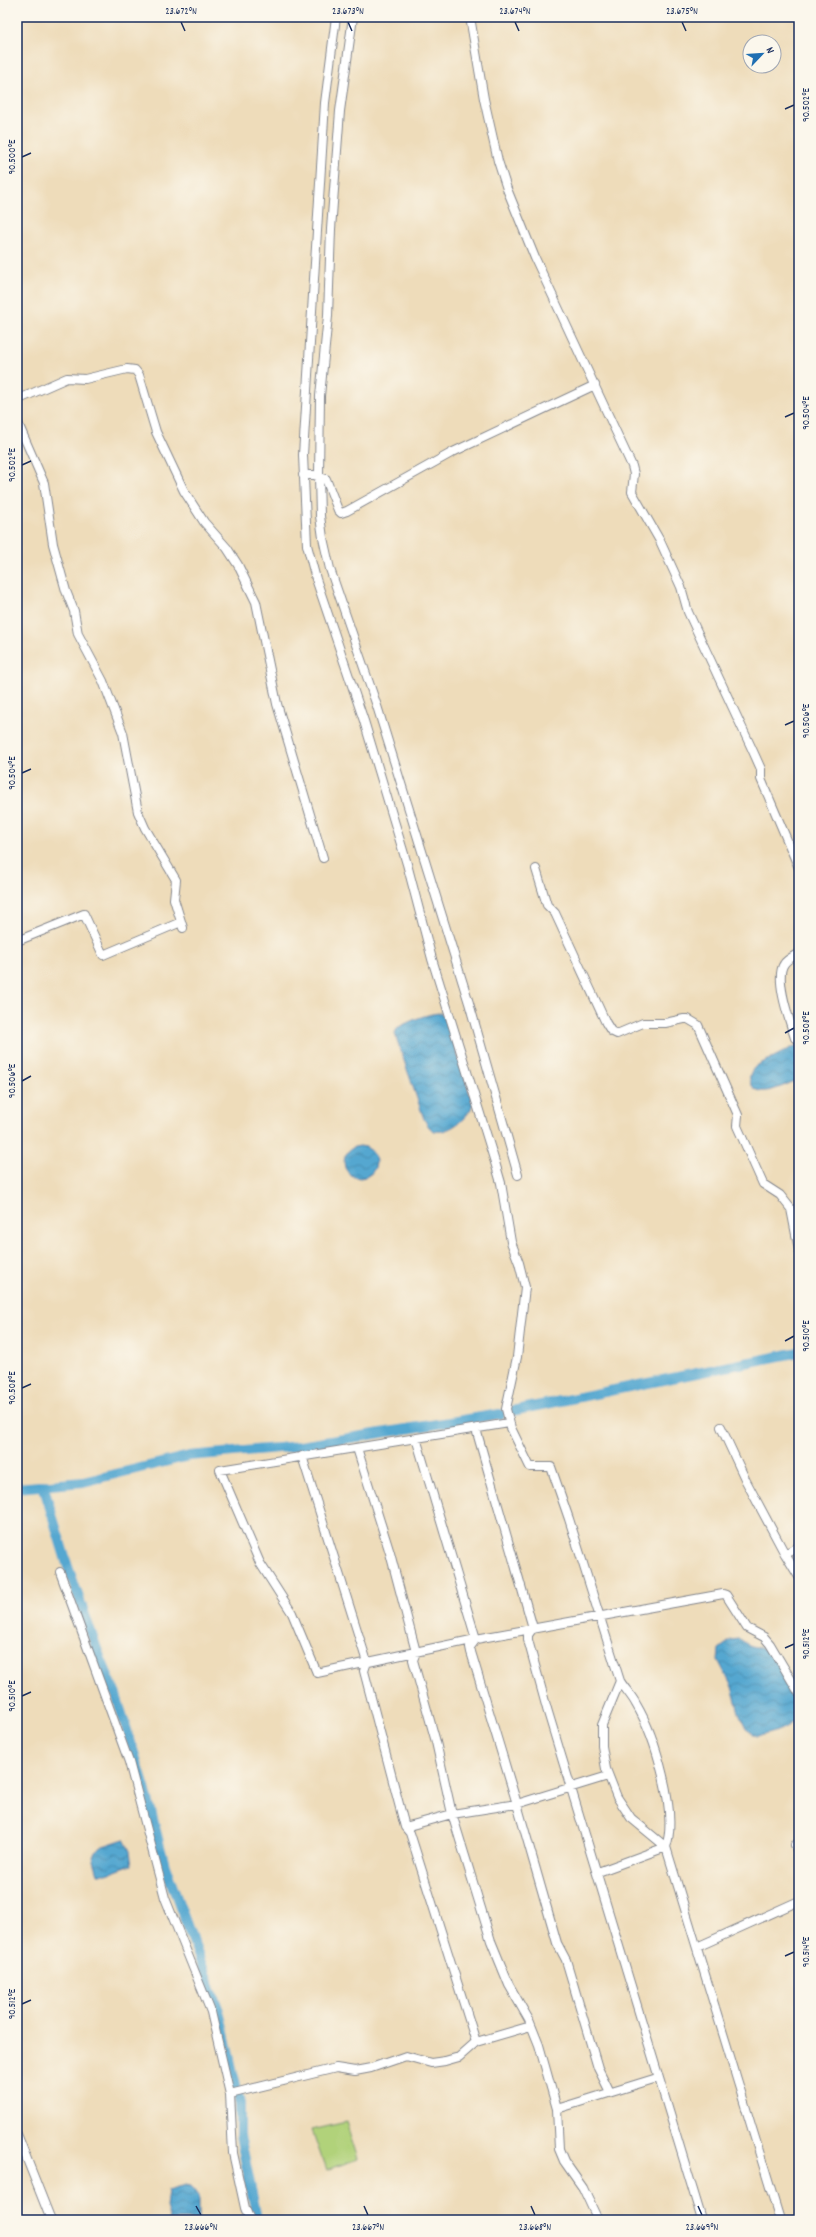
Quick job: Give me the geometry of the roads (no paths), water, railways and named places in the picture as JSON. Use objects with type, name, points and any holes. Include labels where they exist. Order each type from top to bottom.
[{"type":"street","points":[[336,17],[325,103],[303,476],[307,545],[316,579],[364,721],[407,864],[432,959],[501,1183],[511,1242],[522,1273],[525,1299],[517,1357],[507,1398],[506,1409],[509,1423],[530,1467],[551,1467],[601,1618],[620,1682],[636,1704],[644,1720],[658,1759],[669,1805],[670,1834],[666,1847]]},
{"type":"street","points":[[352,17],[340,111],[331,229],[328,316],[319,426],[320,516],[330,569],[410,812],[425,865],[469,1003],[518,1175]]},
{"type":"street","points":[[470,17],[484,99],[498,162],[505,182],[535,258],[632,466],[634,474],[632,492],[654,530],[681,587],[688,612],[761,769],[761,779],[799,868]]},
{"type":"street","points":[[17,400],[67,378],[85,379],[128,369],[135,370],[139,375],[156,432],[184,491],[204,522],[227,548],[238,565],[256,602],[277,704],[323,858]]},
{"type":"street","points":[[303,476],[319,476],[326,479],[338,510],[341,512],[347,512],[453,452],[595,386]]},
{"type":"street","points":[[17,421],[44,483],[53,544],[66,591],[74,611],[78,634],[103,681],[123,733],[138,812],[145,828],[176,880],[174,899],[182,925],[102,955],[84,914],[17,941]]},
{"type":"street","points":[[536,869],[547,905],[555,913],[596,1003],[611,1031],[616,1034],[642,1023],[665,1023],[684,1019],[688,1019],[698,1026],[738,1115],[738,1126],[763,1184],[780,1195],[791,1209],[799,1250]]},
{"type":"street","points":[[794,1038],[785,1003],[781,972],[783,965],[799,953]]},
{"type":"street","points":[[509,1423],[476,1430],[416,1438],[220,1470],[260,1563],[292,1613],[317,1673],[533,1628],[601,1618],[726,1595],[747,1628],[764,1638],[770,1644],[799,1692]]},
{"type":"street","points":[[720,1427],[746,1481],[799,1577]]},
{"type":"street","points":[[476,1430],[533,1628]]},
{"type":"street","points":[[416,1438],[476,1639]]},
{"type":"street","points":[[358,1448],[390,1553],[416,1652],[413,1660],[436,1742],[452,1814],[491,1942],[509,1985],[531,2026],[557,2109],[559,2149],[564,2161],[583,2188],[598,2220]]},
{"type":"street","points":[[302,1456],[367,1662],[364,1671],[405,1826],[410,1833],[476,2042]]},
{"type":"street","points":[[785,1554],[799,1546]]},
{"type":"street","points":[[60,1572],[129,1762],[165,1898],[211,2012],[230,2094],[233,2153],[245,2208],[250,2220]]},
{"type":"street","points":[[533,1628],[528,1635],[528,1640],[598,1872],[657,2078],[702,2220]]},
{"type":"street","points":[[476,1639],[472,1642],[471,1652],[517,1804],[556,1944],[566,1960],[598,2068],[610,2092]]},
{"type":"street","points":[[620,1682],[602,1725],[602,1746],[608,1776],[617,1797],[631,1818],[666,1847],[780,2220]]},
{"type":"street","points":[[405,1826],[452,1814],[517,1804],[608,1776]]},
{"type":"street","points":[[795,1845],[799,1854]]},
{"type":"street","points":[[598,1872],[666,1847]]},
{"type":"street","points":[[697,1947],[799,1901]]},
{"type":"street","points":[[230,2094],[336,2068],[356,2071],[371,2068],[406,2056],[431,2062],[445,2061],[459,2057],[476,2042],[531,2026]]},
{"type":"street","points":[[557,2109],[657,2078]]},
{"type":"street","points":[[17,2134],[51,2220]]},
{"type":"water","points":[[442,1013],[450,1031],[473,1104],[471,1109],[458,1124],[446,1130],[435,1131],[424,1119],[395,1034],[397,1028],[413,1020],[430,1014]]},
{"type":"water","points":[[799,1044],[799,1079],[772,1090],[764,1091],[753,1087],[750,1076],[756,1066]]},
{"type":"water","points":[[360,1146],[371,1151],[376,1162],[371,1173],[360,1178],[349,1173],[344,1162],[349,1151]]},
{"type":"water","points":[[739,1639],[752,1646],[767,1650],[772,1655],[780,1666],[787,1686],[798,1701],[799,1709],[793,1722],[772,1733],[757,1736],[746,1729],[740,1716],[732,1687],[718,1660],[719,1649],[731,1640]]},
{"type":"water","points":[[124,1839],[130,1851],[132,1865],[107,1874],[98,1874],[93,1857],[95,1852],[103,1846]]},
{"type":"water","points":[[186,2185],[191,2186],[198,2196],[198,2220],[170,2220],[166,2207],[168,2190]]},
{"type":"waterway","points":[[512,1411],[799,1352]]},
{"type":"waterway","points":[[17,1488],[83,1482],[189,1456],[300,1446],[500,1414]]},
{"type":"waterway","points":[[43,1485],[67,1564],[98,1652],[116,1695],[145,1788],[165,1866],[219,2011],[240,2104],[240,2135],[256,2213],[253,2220]]}]
